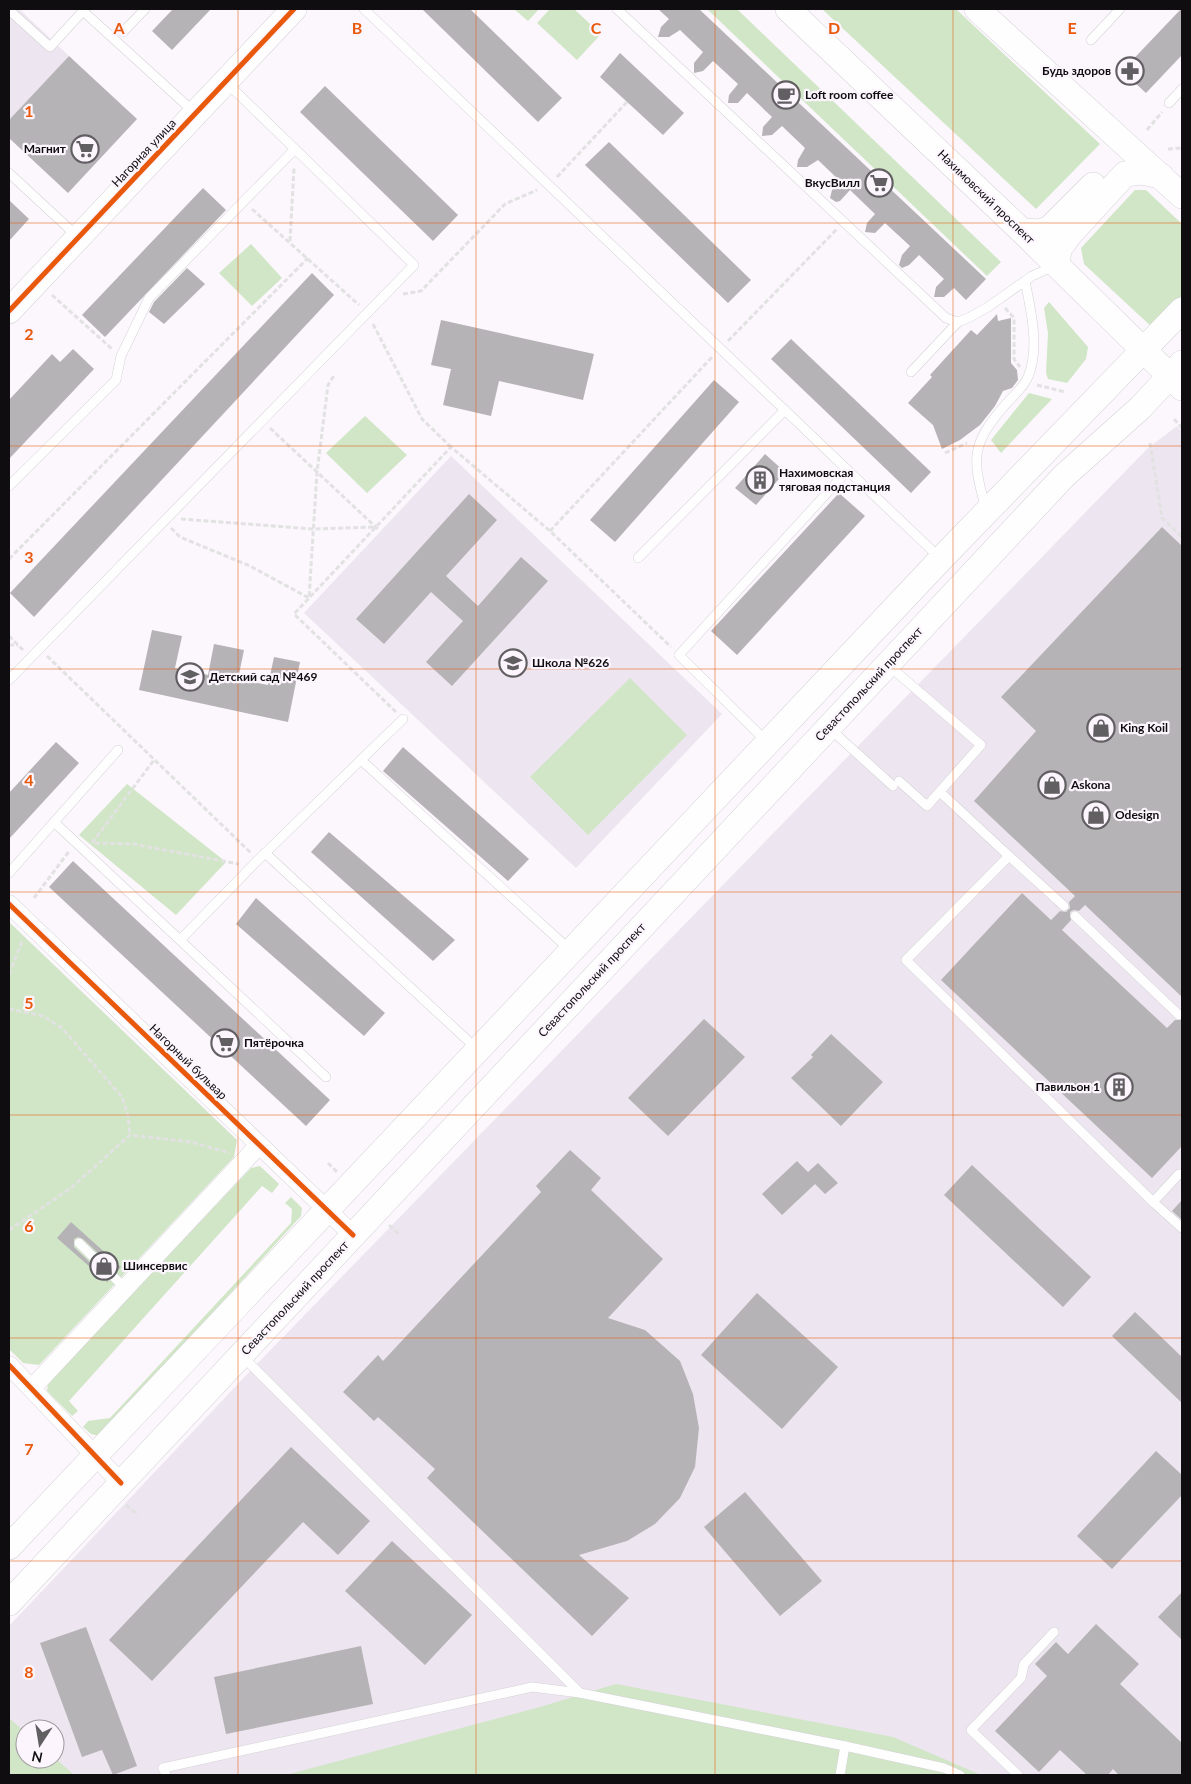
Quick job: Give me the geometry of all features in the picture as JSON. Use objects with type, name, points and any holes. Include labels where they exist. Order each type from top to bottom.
[{"type":"main road","name":"Нагорная улица","points":[[9,311],[294,9]]},
{"type":"main road","name":"Нахимовский проспект","points":[[788,9],[1022,231],[1143,353],[1178,376]]},
{"type":"main road","points":[[977,9],[1182,196]]},
{"type":"main road","points":[[1022,231],[1041,232],[1050,228],[1116,161],[1120,149],[1119,137]]},
{"type":"main road","points":[[1057,265],[1059,249],[1070,234],[1125,174],[1141,172],[1161,176]]},
{"type":"main road","points":[[9,1547],[986,511],[1143,353],[1182,310]]},
{"type":"main road","name":"Севастопольский проспект","points":[[9,1603],[1064,476],[1178,376]]},
{"type":"street","name":"Нагорный бульвар","points":[[9,904],[353,1235]]},
{"type":"street","points":[[32,1388],[259,1145]]},
{"type":"street","points":[[9,1365],[121,1483]]},
{"type":"lane","points":[[123,32],[144,9]]},
{"type":"lane","points":[[364,9],[550,184],[941,559]]},
{"type":"lane","points":[[617,9],[946,318],[958,322]]},
{"type":"lane","points":[[1091,40],[1120,9]]},
{"type":"lane","points":[[9,10],[50,48],[83,11],[195,114]]},
{"type":"lane","points":[[9,680],[414,264],[226,81]]},
{"type":"lane","points":[[1169,103],[1182,89]]},
{"type":"lane","points":[[9,486],[116,380],[121,356],[149,298],[295,149]]},
{"type":"lane","points":[[9,173],[78,237]]},
{"type":"lane","points":[[911,372],[958,322],[998,300],[1025,281],[1057,265]]},
{"type":"lane","points":[[986,511],[976,473],[978,444],[1000,412],[1022,386],[1031,368],[1032,326],[1025,281]]},
{"type":"lane","points":[[638,558],[785,410]]},
{"type":"lane","points":[[767,742],[679,655],[848,470]]},
{"type":"lane","points":[[829,727],[896,783],[927,806],[981,745],[888,664]]},
{"type":"lane","points":[[180,940],[258,860],[403,719]]},
{"type":"lane","points":[[9,873],[118,750]]},
{"type":"lane","points":[[361,760],[570,951]]},
{"type":"lane","points":[[940,792],[1064,906]]},
{"type":"lane","points":[[54,822],[326,1077]]},
{"type":"lane","points":[[1009,856],[906,960],[1153,1202],[1182,1228]]},
{"type":"lane","points":[[258,860],[478,1049]]},
{"type":"lane","points":[[1075,916],[1179,1016]]},
{"type":"lane","points":[[1153,1202],[1179,1174]]},
{"type":"lane","points":[[79,1243],[126,1288]]},
{"type":"lane","points":[[242,1356],[580,1693]]},
{"type":"lane","points":[[1018,1775],[971,1730],[1021,1678],[1024,1664],[1054,1632]]},
{"type":"lane","points":[[166,1775],[163,1768],[532,1687],[580,1693],[845,1746],[944,1768],[960,1775]]},
{"type":"lane","points":[[840,1775],[845,1746]]},
{"type":"path","points":[[380,297],[421,291],[505,204],[550,184],[627,102]]},
{"type":"path","points":[[1147,130],[1169,103]]},
{"type":"path","points":[[1168,149],[1182,148]]},
{"type":"path","points":[[290,242],[295,149]]},
{"type":"path","points":[[243,202],[308,258],[366,312],[422,419],[451,447],[550,531],[679,655]]},
{"type":"path","points":[[550,531],[720,348],[844,222]]},
{"type":"path","points":[[9,559],[308,258]]},
{"type":"path","points":[[36,282],[121,356]]},
{"type":"path","points":[[998,300],[1014,318],[1014,359],[1021,373]]},
{"type":"path","points":[[309,598],[317,472],[328,385],[335,374]]},
{"type":"path","points":[[1032,384],[1065,392]]},
{"type":"path","points":[[1174,419],[1182,428]]},
{"type":"path","points":[[261,420],[379,530]]},
{"type":"path","points":[[945,453],[974,439]]},
{"type":"path","points":[[1150,443],[1162,518],[1182,537]]},
{"type":"path","points":[[970,449],[972,444]]},
{"type":"path","points":[[403,719],[294,614],[451,447]]},
{"type":"path","points":[[165,519],[313,529],[375,527]]},
{"type":"path","points":[[165,519],[180,537],[250,566],[309,598]]},
{"type":"path","points":[[9,636],[30,657]]},
{"type":"path","points":[[9,645],[18,645]]},
{"type":"path","points":[[39,649],[258,860]]},
{"type":"path","points":[[92,843],[154,760]]},
{"type":"path","points":[[34,898],[76,842],[133,844],[258,860]]},
{"type":"path","points":[[9,974],[24,939]]},
{"type":"path","points":[[9,1008],[43,1016],[62,1028],[122,1097],[128,1116],[130,1135]]},
{"type":"path","points":[[9,1230],[71,1188],[130,1135],[191,1142],[239,1156]]},
{"type":"shaded area","points":[[9,9],[19,9],[69,56],[9,120]]},
{"type":"shaded area","points":[[1177,426],[1182,431],[1182,1775],[9,1775],[9,1626],[254,1367],[1148,448]]},
{"type":"shaded area","name":"Школа №626","points":[[451,456],[722,714],[576,868],[304,613]]},
{"type":"green space","points":[[514,9],[539,9],[528,21]]},
{"type":"green space","points":[[550,9],[574,9],[601,34],[577,60],[537,23]]},
{"type":"green space","points":[[707,9],[737,9],[1001,262],[987,276]]},
{"type":"green space","points":[[822,9],[956,9],[1100,144],[1036,209]]},
{"type":"green space","points":[[1135,190],[1146,190],[1182,224],[1182,299],[1154,329],[1084,264],[1081,248]]},
{"type":"green space","points":[[251,244],[282,278],[252,306],[219,273]]},
{"type":"green space","points":[[1049,302],[1088,347],[1086,359],[1067,383],[1048,379],[1046,373],[1048,333],[1044,308]]},
{"type":"green space","points":[[1029,393],[1052,399],[1001,453],[991,440]]},
{"type":"green space","points":[[365,416],[407,455],[367,493],[326,453]]},
{"type":"green space","points":[[630,678],[687,735],[588,835],[530,777]]},
{"type":"green space","points":[[127,784],[226,862],[176,915],[79,835]]},
{"type":"green space","points":[[9,922],[237,1140],[234,1157],[39,1365],[23,1363],[9,1349]]},
{"type":"green space","points":[[260,1166],[279,1184],[272,1193],[262,1186],[69,1401],[78,1411],[72,1416],[47,1391],[48,1383],[251,1168]]},
{"type":"green space","points":[[291,1197],[302,1208],[301,1216],[100,1436],[91,1434],[83,1427],[88,1421],[110,1418],[291,1223],[292,1209],[285,1203]]},
{"type":"green space","points":[[616,1684],[893,1737],[981,1775],[286,1775],[540,1707]]},
{"type":"green space","points":[[9,1718],[15,1723],[15,1769],[65,1769],[65,1767],[74,1775],[9,1775]]},
{"type":"building","points":[[173,9],[211,9],[172,50],[152,31]]},
{"type":"building","points":[[422,9],[470,9],[562,98],[538,122]]},
{"type":"building","points":[[658,9],[699,9],[986,279],[966,300],[954,288],[944,297],[934,297],[936,287],[944,279],[919,255],[909,265],[902,268],[899,265],[902,255],[910,246],[885,223],[875,233],[865,232],[867,223],[875,214],[850,190],[840,201],[836,202],[830,198],[832,190],[841,182],[818,160],[807,167],[797,167],[798,160],[805,148],[782,126],[772,135],[762,136],[763,127],[772,117],[747,93],[738,103],[728,103],[729,95],[738,84],[713,61],[703,71],[694,73],[694,63],[703,52],[680,30],[669,37],[658,37],[661,27],[669,19]]},
{"type":"building","points":[[1181,9],[1182,55],[1146,93],[1122,71]]},
{"type":"building","points":[[620,53],[684,113],[663,135],[600,77]]},
{"type":"building","points":[[69,56],[137,119],[68,193],[9,138],[9,120]]},
{"type":"building","points":[[325,86],[458,215],[433,241],[300,112]]},
{"type":"building","points":[[609,142],[751,280],[728,303],[585,165]]},
{"type":"building","points":[[203,188],[226,210],[105,337],[82,315]]},
{"type":"building","points":[[9,200],[29,219],[9,241]]},
{"type":"building","points":[[187,268],[205,284],[164,324],[149,312],[154,302]]},
{"type":"building","points":[[312,273],[334,295],[34,617],[10,593]]},
{"type":"building","points":[[997,314],[998,321],[1011,318],[1011,363],[1017,370],[1018,380],[1012,388],[1003,391],[995,406],[980,425],[960,440],[942,449],[933,425],[908,403],[932,377],[930,375],[971,330],[977,335]]},
{"type":"building","points":[[441,320],[594,354],[583,400],[499,381],[491,416],[443,405],[451,369],[431,365]]},
{"type":"building","points":[[791,339],[931,472],[911,493],[771,359]]},
{"type":"building","points":[[73,349],[94,369],[9,459],[9,400],[52,354],[60,362]]},
{"type":"building","points":[[714,380],[739,402],[615,542],[590,520]]},
{"type":"building","name":"Нахимовская тяговая подстанция","points":[[765,454],[785,472],[756,505],[735,488]]},
{"type":"building","points":[[839,493],[865,516],[737,655],[711,631]]},
{"type":"building","points":[[469,494],[497,520],[446,576],[478,606],[521,557],[548,581],[452,686],[426,662],[463,621],[431,592],[384,644],[356,619]]},
{"type":"building","points":[[1162,527],[1182,546],[1182,997],[1085,905],[1079,911],[1074,910],[1070,912],[1071,920],[1062,930],[1167,1028],[1175,1020],[1182,1020],[1182,1146],[1152,1178],[941,980],[1022,893],[1051,920],[1060,911],[1066,912],[1070,908],[1069,902],[1075,896],[974,801],[1036,731],[1001,697]]},
{"type":"building","name":"Детский сад №469","points":[[152,630],[182,636],[175,668],[208,675],[214,644],[244,650],[238,679],[268,685],[274,657],[300,662],[288,722],[139,690]]},
{"type":"building","points":[[56,742],[79,763],[9,839],[9,793]]},
{"type":"building","points":[[403,747],[529,859],[508,881],[383,771]]},
{"type":"building","points":[[329,832],[455,940],[433,961],[311,852]]},
{"type":"building","points":[[73,861],[330,1100],[306,1126],[49,887]]},
{"type":"building","points":[[256,898],[385,1013],[364,1036],[236,924]]},
{"type":"building","points":[[704,1019],[745,1057],[668,1136],[628,1098]]},
{"type":"building","points":[[831,1034],[883,1082],[841,1126],[791,1078],[813,1057],[811,1055]]},
{"type":"building","points":[[570,1150],[601,1178],[591,1190],[663,1259],[608,1318],[645,1330],[680,1361],[693,1394],[699,1428],[695,1467],[680,1498],[655,1524],[627,1541],[579,1555],[629,1598],[592,1636],[427,1478],[435,1469],[378,1417],[374,1421],[343,1392],[378,1355],[383,1361],[541,1192],[536,1186]]},
{"type":"building","points":[[797,1161],[808,1172],[818,1163],[838,1183],[825,1194],[815,1184],[782,1215],[762,1194]]},
{"type":"building","points":[[972,1165],[1091,1277],[1063,1307],[944,1195]]},
{"type":"building","points":[[1182,1200],[1182,1220],[1172,1211]]},
{"type":"building","points":[[71,1222],[121,1267],[117,1271],[83,1239],[78,1237],[74,1239],[74,1247],[109,1281],[107,1282],[57,1238]]},
{"type":"building","points":[[757,1293],[838,1367],[782,1429],[701,1355]]},
{"type":"building","points":[[1135,1312],[1182,1357],[1182,1403],[1112,1336]]},
{"type":"building","points":[[291,1447],[370,1521],[338,1555],[303,1522],[152,1681],[109,1640]]},
{"type":"building","points":[[1156,1451],[1182,1475],[1182,1495],[1112,1569],[1077,1536]]},
{"type":"building","points":[[745,1492],[822,1581],[780,1616],[704,1527]]},
{"type":"building","points":[[392,1541],[472,1615],[425,1665],[345,1591]]},
{"type":"building","points":[[1182,1592],[1182,1640],[1158,1617]]},
{"type":"building","points":[[1096,1624],[1139,1664],[1120,1684],[1182,1743],[1182,1775],[1119,1775],[1113,1769],[1108,1775],[1087,1775],[1060,1750],[1039,1772],[995,1731],[1047,1676],[1035,1664],[1056,1642],[1068,1654]]},
{"type":"building","points":[[86,1627],[137,1766],[113,1775],[102,1750],[82,1757],[40,1643]]},
{"type":"building","points":[[361,1646],[373,1704],[226,1734],[214,1677]]},
{"type":"cycle path","points":[[9,311],[294,9]]},
{"type":"cycle path","points":[[9,904],[353,1235]]},
{"type":"cycle path","points":[[9,1365],[121,1483]]},
{"type":"place","name":"Будь здоров","points":[[1130,71]]},
{"type":"place","name":"Loft room coffee","points":[[786,95]]},
{"type":"place","name":"Магнит","points":[[85,149]]},
{"type":"place","name":"ВкусВилл","points":[[879,183]]},
{"type":"place","name":"Нахимовская тяговая подстанция","points":[[760,480]]},
{"type":"place","name":"Школа №626","points":[[513,663]]},
{"type":"place","name":"Детский сад №469","points":[[190,677]]},
{"type":"place","name":"King Koil","points":[[1101,728]]},
{"type":"place","name":"Askona","points":[[1052,785]]},
{"type":"place","name":"Odesign","points":[[1096,815]]},
{"type":"place","name":"Пятёрочка","points":[[225,1043]]},
{"type":"place","name":"Павильон 1","points":[[1119,1087]]},
{"type":"place","name":"Шинсервис","points":[[104,1266]]}]
